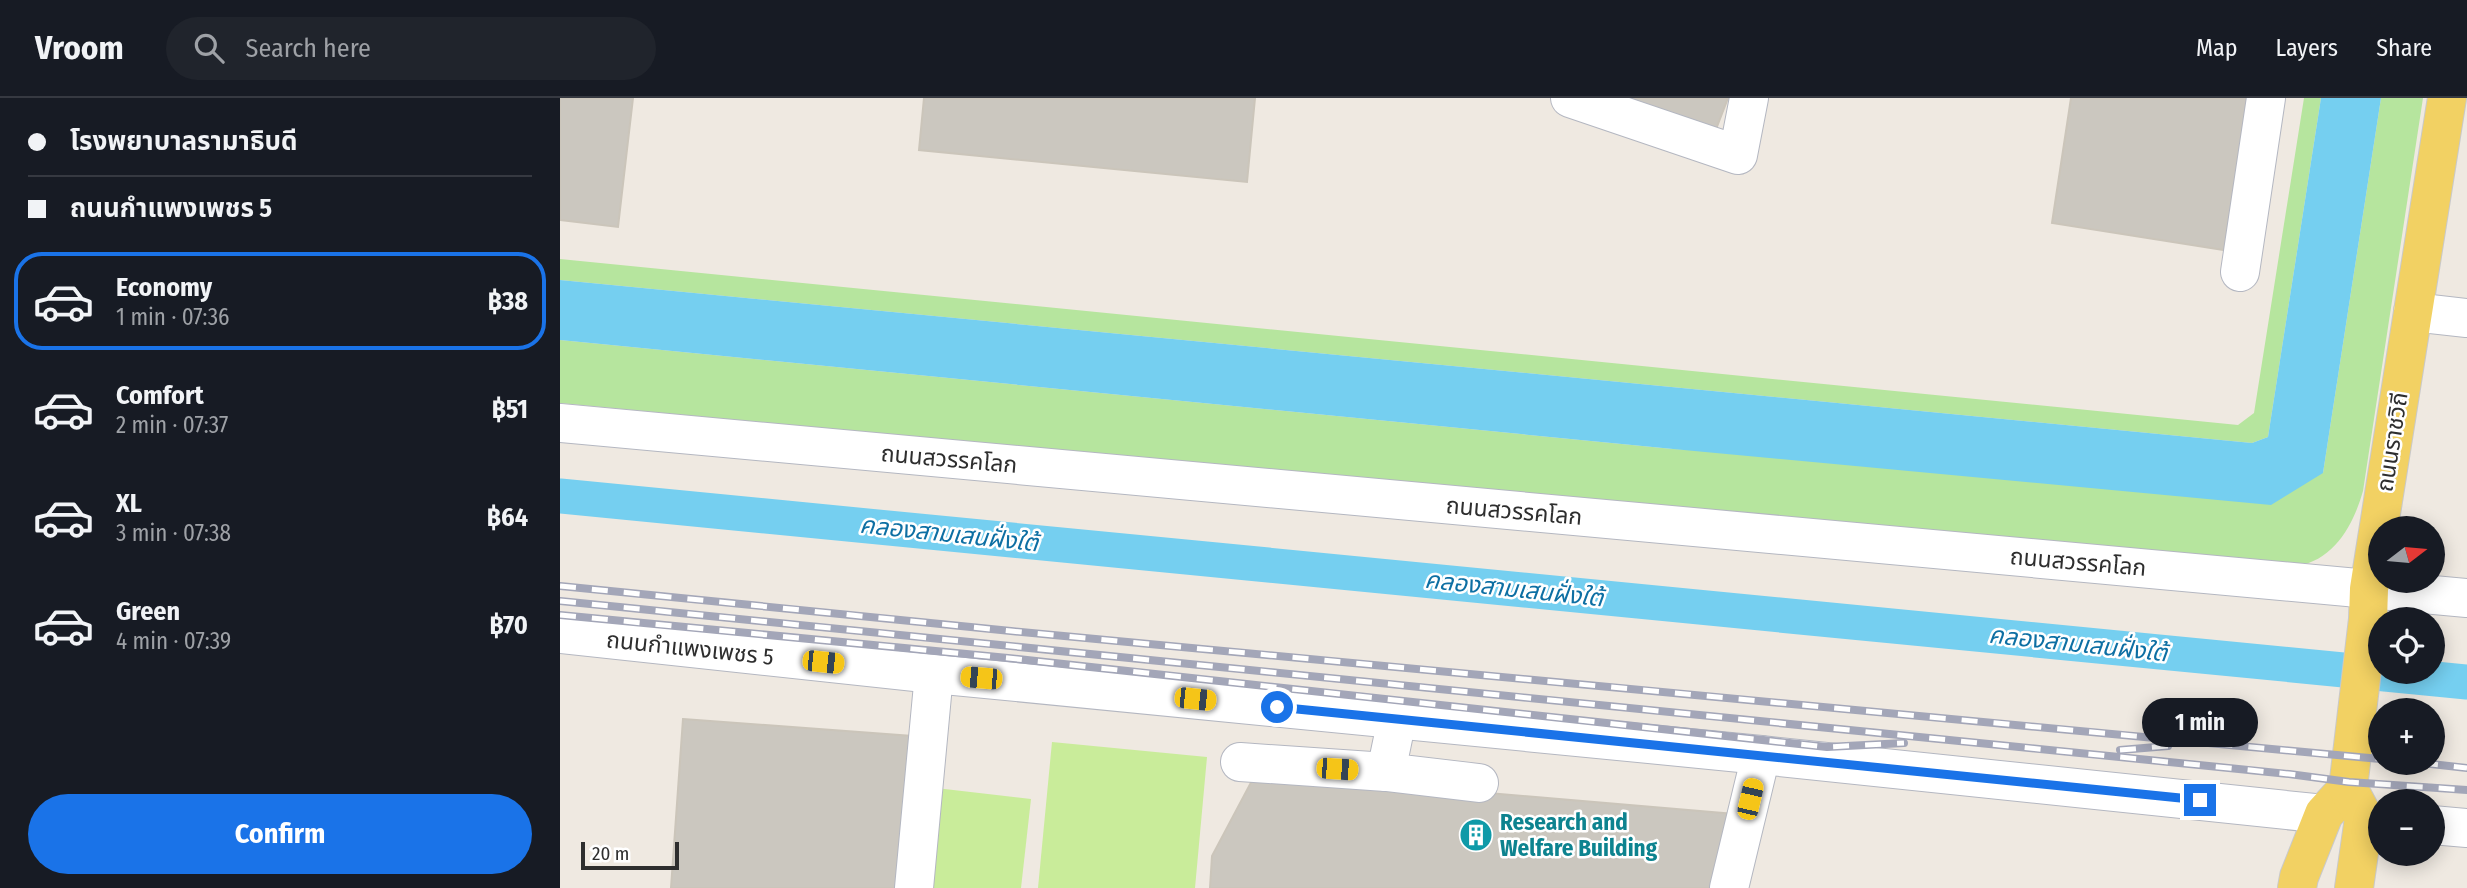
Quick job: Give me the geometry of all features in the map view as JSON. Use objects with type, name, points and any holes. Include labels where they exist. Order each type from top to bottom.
[{"type":"main road","name":"ถนนราชวิถี","points":[[2354,888],[2346,816],[2368,604],[2447,98]]},
{"type":"main road","name":"ถนนราชวิถี","points":[[2297,888],[2299,877],[2346,816]]},
{"type":"main road","points":[[2321,888],[2322,877],[2346,816]]},
{"type":"street","points":[[1570,98],[1738,155],[1749,98]]},
{"type":"street","points":[[2240,272],[2266,98]]},
{"type":"street","points":[[2413,312],[2467,318]]},
{"type":"street","name":"ถนนสวรรคโลก","points":[[560,423],[2368,604],[2467,598]]},
{"type":"street","name":"ถนนกำแพงเพชร 5","points":[[560,634],[2346,816]]},
{"type":"street","points":[[914,888],[934,674]]},
{"type":"street","points":[[1385,772],[1397,719]]},
{"type":"street","points":[[1729,888],[1761,755]]},
{"type":"street","points":[[1240,762],[1385,772],[1479,783]]},
{"type":"street","points":[[2445,826],[2467,828]]},
{"type":"green space","points":[[2304,98],[2321,98],[2268,437],[2252,443],[560,280],[560,259],[2238,425],[2254,413]]},
{"type":"green space","points":[[2381,98],[2423,98],[2363,491],[2341,538],[2322,556],[2297,566],[2230,564],[560,403],[560,340],[1673,449],[2323,473]]},
{"type":"green space","points":[[1052,742],[1207,757],[1195,888],[1038,888]]},
{"type":"green space","points":[[936,788],[1031,799],[1021,888],[926,888]]},
{"type":"water","points":[[2321,98],[2381,98],[2323,473],[2271,505],[560,340],[560,280],[2252,443],[2268,437]]},
{"type":"building","points":[[560,98],[633,98],[618,227],[560,220]]},
{"type":"building","points":[[924,98],[1255,98],[1247,182],[919,150]]},
{"type":"building","points":[[1614,98],[1728,98],[1713,137]]},
{"type":"building","points":[[2071,98],[2247,98],[2224,250],[2052,223]]},
{"type":"building","points":[[683,719],[912,736],[901,888],[671,888]]},
{"type":"building","name":"Research and Welfare Building","points":[[1256,773],[1734,814],[1717,888],[1210,888],[1212,856]]},
{"type":"waterway","name":"คลองสามเสนฝั่งใต้","points":[[560,496],[2467,682]]},
{"type":"railway","points":[[560,586],[1011,631],[2368,758]]},
{"type":"railway","points":[[560,601],[2349,782],[2467,790]]},
{"type":"railway","points":[[560,615],[1008,658],[1827,747],[1904,743]]},
{"type":"railway","points":[[2120,750],[2168,746]]},
{"type":"railway","points":[[2445,766],[2467,768]]},
{"type":"place","name":"Research and Welfare Building","points":[[1476,835]]},
{"type":"route","points":[[1277,707],[2200,800]]}]
